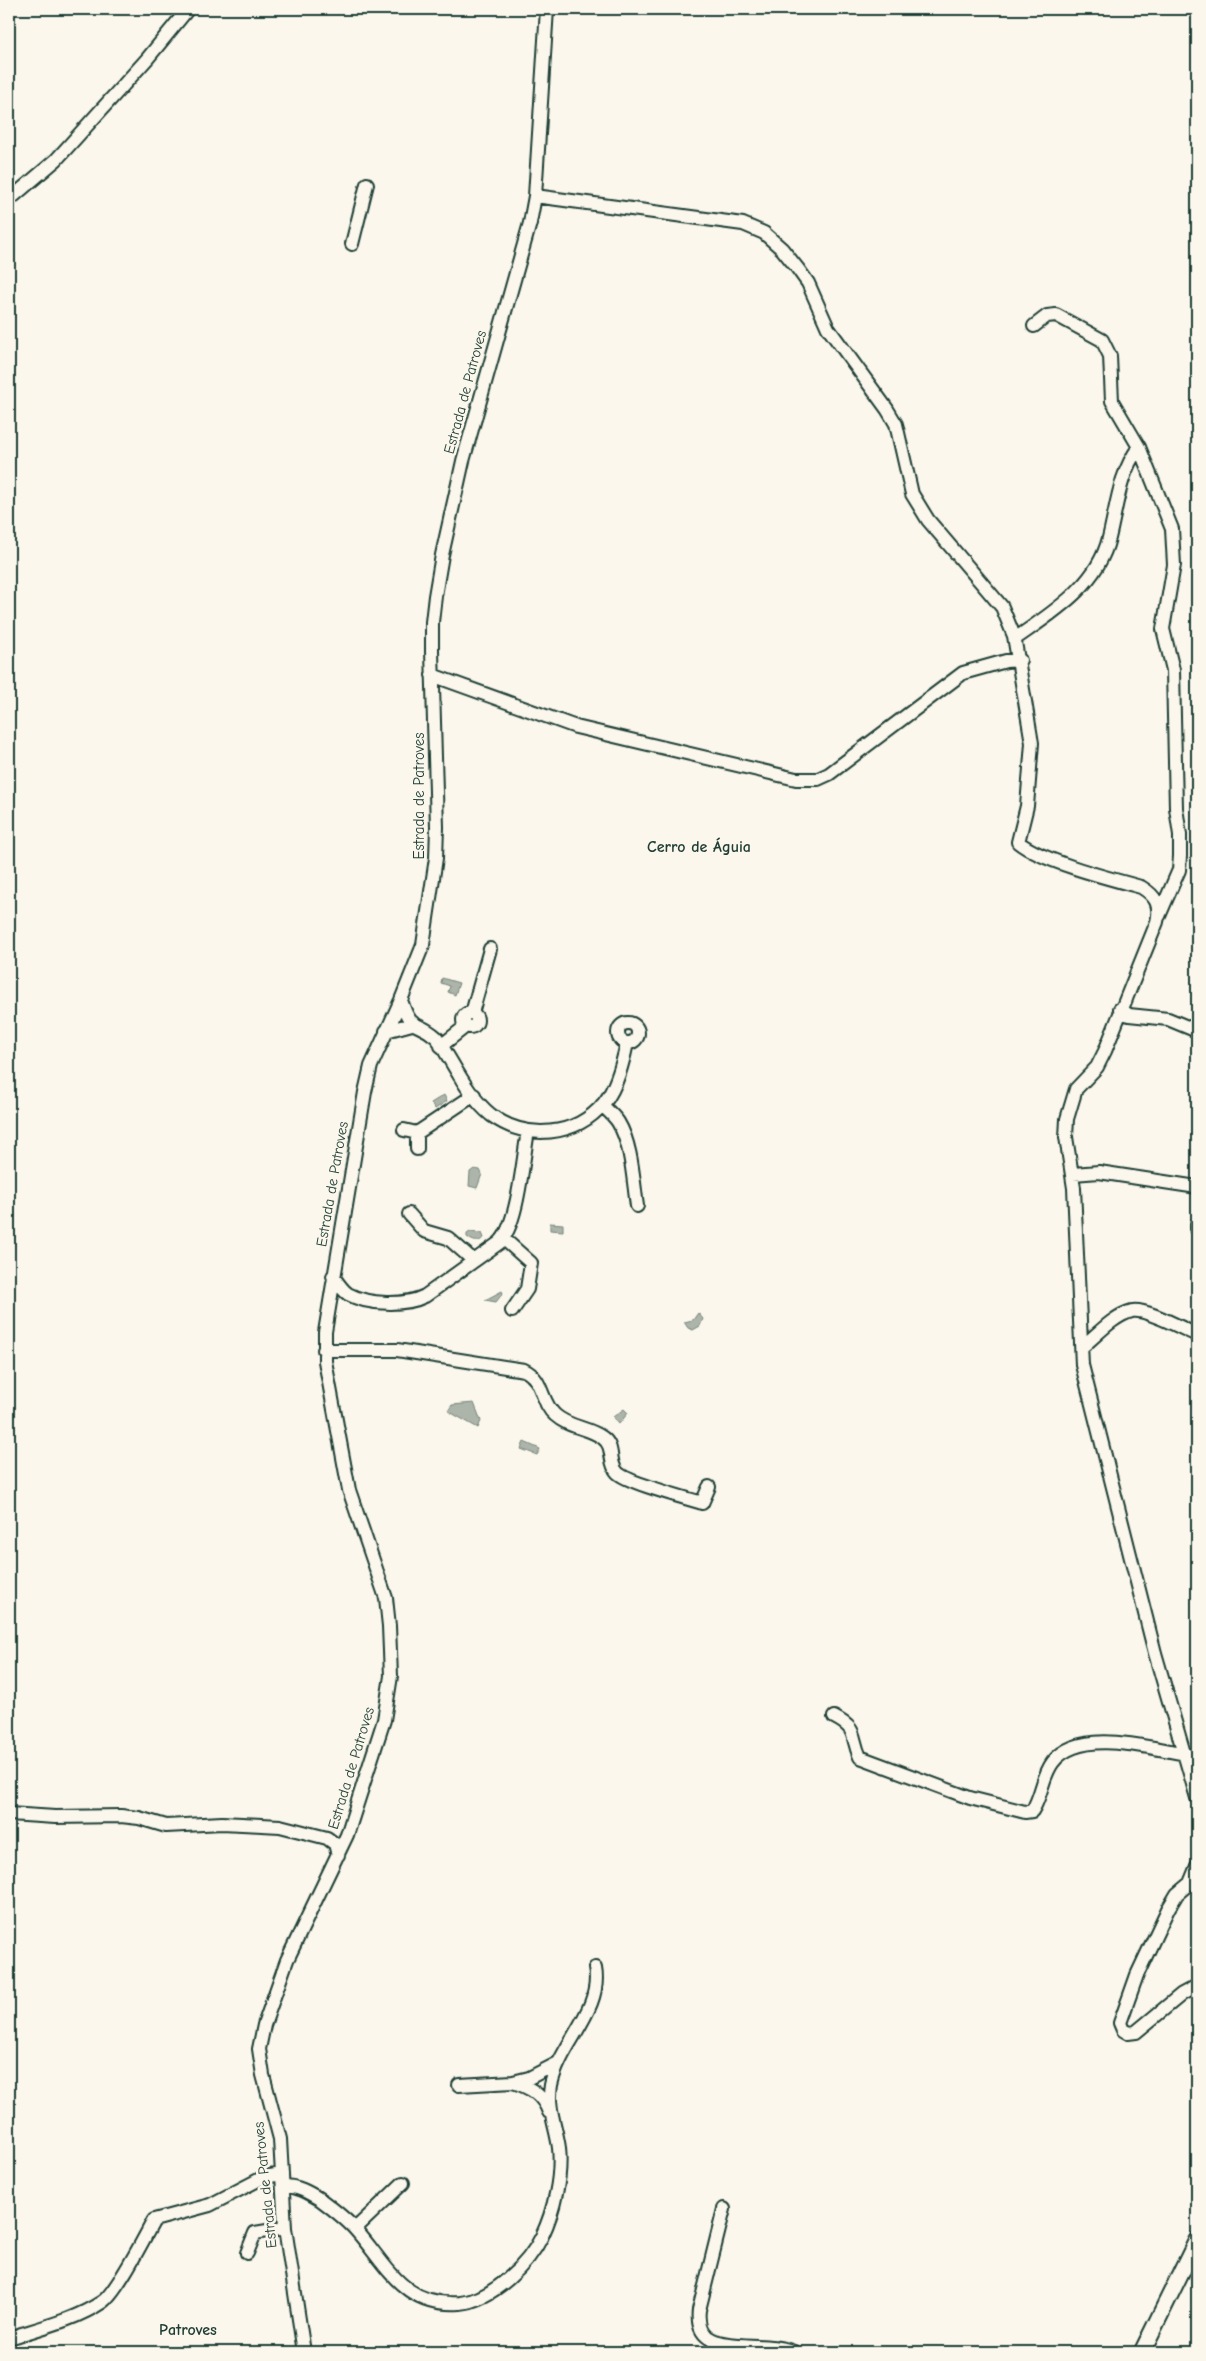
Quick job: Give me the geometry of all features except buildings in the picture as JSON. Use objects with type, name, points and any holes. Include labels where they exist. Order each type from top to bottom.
[{"type":"main road","points":[[1142,2352],[1197,2240]]},
{"type":"street","points":[[9,200],[56,160],[147,59],[188,9]]},
{"type":"street","name":"Estrada de Patroves","points":[[304,2352],[285,2228],[277,2124],[263,2075],[259,2049],[264,2025],[287,1960],[347,1835],[384,1720],[391,1676],[386,1598],[349,1490],[324,1350],[332,1276],[371,1066],[401,1000],[423,945],[436,858],[432,622],[442,556],[463,461],[530,223],[535,196],[547,9]]},
{"type":"street","points":[[352,244],[367,184]]},
{"type":"street","points":[[535,196],[729,221],[754,227],[782,249],[808,283],[828,328],[874,388],[896,424],[912,494],[920,508],[1002,607],[1009,620],[1020,660],[1032,743],[1027,806],[1018,842],[1026,848],[1070,865],[1168,898]]},
{"type":"street","points":[[1034,326],[1051,314],[1102,340],[1110,356],[1112,401],[1139,448],[1172,529],[1175,550],[1163,629],[1173,670],[1176,808],[1180,835],[1179,870],[1157,920]]},
{"type":"street","points":[[1015,639],[1082,589],[1100,563],[1109,539],[1123,475],[1139,448]]},
{"type":"street","points":[[432,675],[576,727],[790,778],[809,780],[830,774],[962,673],[1006,661],[1020,660]]},
{"type":"street","points":[[1141,888],[1151,893],[1157,901],[1160,912],[1120,1009],[1105,1051],[1096,1067],[1076,1089],[1071,1104],[1066,1137],[1073,1174],[1082,1365],[1153,1643],[1197,1798]]},
{"type":"street","points":[[442,1046],[466,1026],[471,1028],[477,1024],[477,1017],[472,1013],[490,949]]},
{"type":"street","points":[[401,1000],[406,1017],[412,1024],[436,1037],[474,1095],[490,1114],[522,1131],[556,1131],[572,1127],[586,1119],[602,1105],[619,1073],[628,1042]]},
{"type":"street","points":[[1120,1009],[1130,1015],[1161,1018],[1197,1031]]},
{"type":"street","points":[[386,1031],[412,1024]]},
{"type":"street","points":[[417,1149],[410,1132],[474,1095]]},
{"type":"street","points":[[602,1105],[617,1120],[622,1130],[631,1163],[637,1206]]},
{"type":"street","points":[[328,1312],[344,1299],[358,1298],[387,1302],[414,1302],[504,1238],[512,1224],[528,1131]]},
{"type":"street","points":[[1073,1174],[1099,1172],[1197,1187]]},
{"type":"street","points":[[409,1214],[424,1231],[448,1238],[474,1261]]},
{"type":"street","points":[[1197,1224],[1197,1229]]},
{"type":"street","points":[[504,1238],[531,1263],[527,1290],[512,1311]]},
{"type":"street","points":[[332,1276],[347,1293],[358,1298]]},
{"type":"street","points":[[1082,1348],[1119,1316],[1134,1311],[1146,1313],[1197,1335]]},
{"type":"street","points":[[324,1350],[397,1350],[524,1370],[531,1373],[540,1385],[543,1397],[553,1414],[562,1421],[601,1436],[607,1441],[612,1463],[620,1476],[702,1503],[708,1487]]},
{"type":"street","points":[[834,1717],[848,1725],[853,1732],[860,1757],[970,1798],[1025,1812],[1032,1811],[1037,1804],[1048,1770],[1054,1760],[1075,1747],[1090,1742],[1106,1741],[1186,1754]]},
{"type":"street","points":[[9,1814],[55,1817],[121,1816],[139,1818],[166,1826],[264,1824],[304,1831],[327,1838],[334,1844],[338,1855]]},
{"type":"street","points":[[327,1838],[347,1835]]},
{"type":"street","points":[[1197,1866],[1190,1883],[1177,1894],[1168,1909],[1127,2000],[1120,2023],[1122,2030],[1128,2033],[1136,2032],[1182,1994],[1197,1986]]},
{"type":"street","points":[[550,2114],[551,2086],[558,2063],[592,2004],[598,1981],[595,1968]]},
{"type":"street","points":[[459,2085],[513,2082],[529,2078],[558,2063]]},
{"type":"street","points":[[9,2338],[72,2317],[104,2301],[129,2266],[154,2220],[210,2206],[264,2177],[282,2180],[311,2194],[336,2212],[355,2229],[400,2284],[413,2294],[444,2304],[463,2303],[485,2296],[516,2272],[542,2237],[557,2190],[559,2148],[545,2101],[531,2087],[513,2082]]},
{"type":"street","points":[[355,2229],[403,2183]]},
{"type":"street","points":[[724,2208],[700,2310],[698,2324],[701,2335],[710,2344],[722,2347],[772,2346],[794,2352]]},
{"type":"street","points":[[247,2253],[255,2233],[285,2228]]},
{"type":"shaded area","points":[[442,978],[459,983],[455,995],[448,992],[450,986],[441,983]]},
{"type":"shaded area","points":[[444,1095],[447,1101],[435,1109],[431,1103]]},
{"type":"shaded area","points":[[474,1169],[480,1170],[482,1174],[477,1188],[469,1186],[470,1172]]},
{"type":"shaded area","points":[[550,1223],[563,1224],[563,1231],[550,1230]]},
{"type":"shaded area","points":[[470,1232],[482,1233],[484,1238],[474,1241],[467,1237],[467,1234]]},
{"type":"shaded area","points":[[502,1291],[503,1293],[496,1302],[485,1300]]},
{"type":"shaded area","points":[[698,1313],[703,1319],[700,1326],[693,1330],[688,1328],[684,1322],[693,1320]]},
{"type":"shaded area","points":[[474,1403],[481,1421],[478,1428],[448,1411],[452,1405]]},
{"type":"shaded area","points":[[624,1409],[628,1413],[619,1424],[613,1417]]},
{"type":"shaded area","points":[[524,1442],[540,1449],[537,1455],[521,1449]]},
{"type":"district","name":"Cerro de Águia","points":[[699,847]]},
{"type":"district","name":"Patroves","points":[[188,2330]]}]
